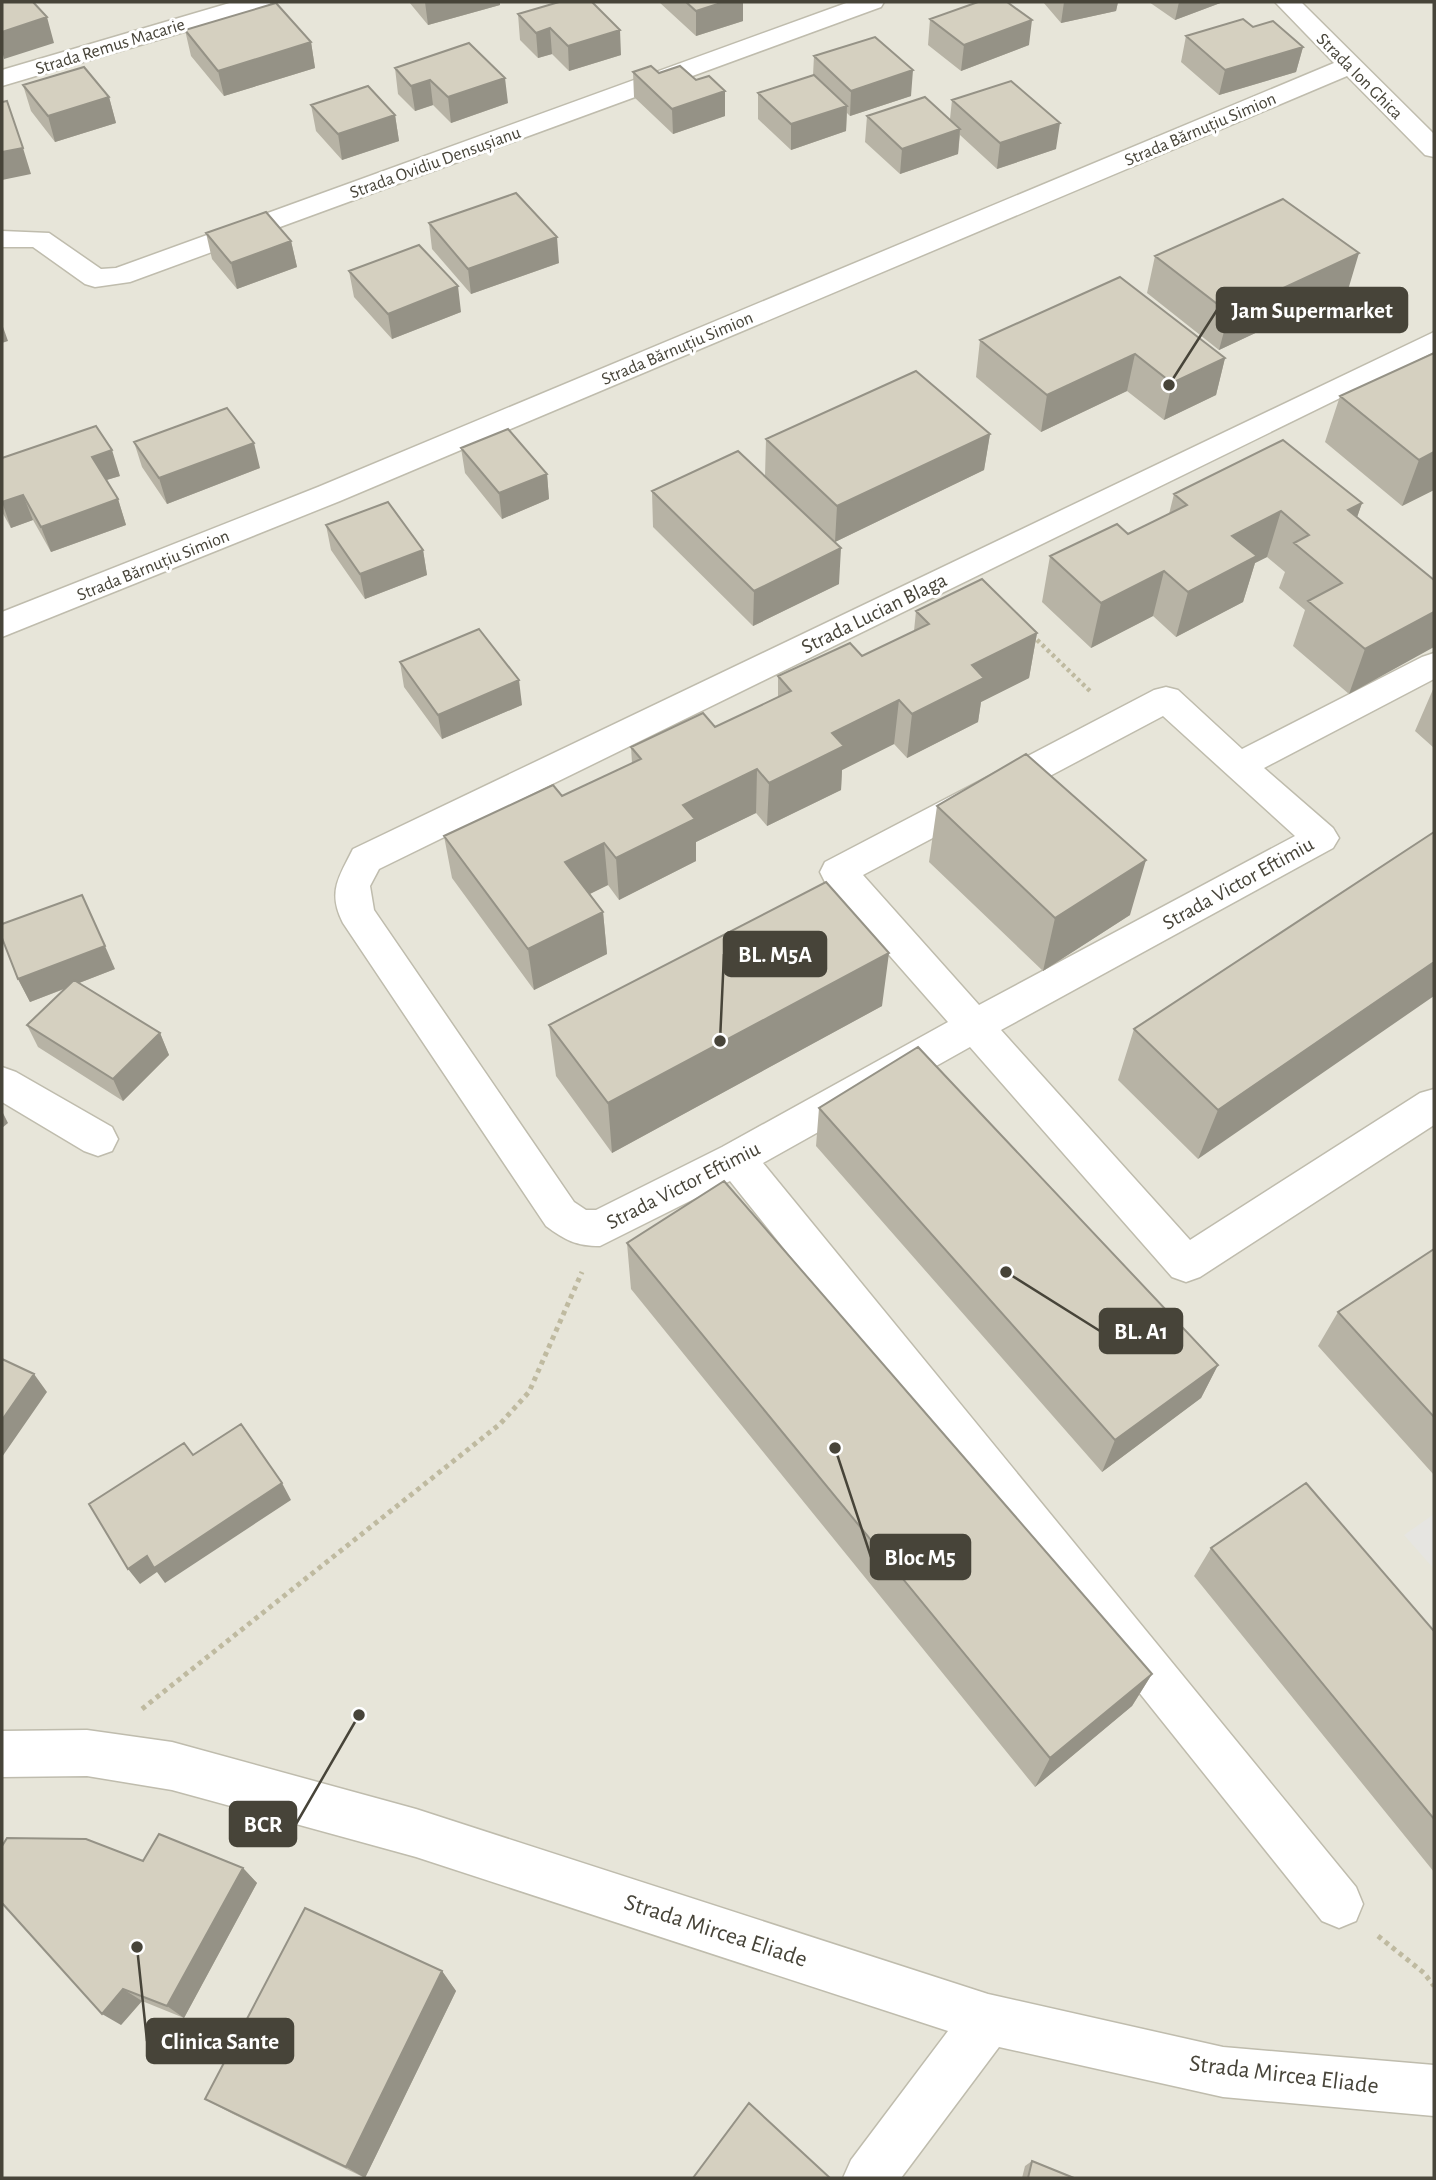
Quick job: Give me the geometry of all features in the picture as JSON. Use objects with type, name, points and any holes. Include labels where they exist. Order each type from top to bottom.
[{"type":"street","name":"Strada Remus Macarie","points":[[2,78],[259,2]]},
{"type":"street","name":"Strada Ovidiu Densușianu","points":[[2,239],[39,239],[95,278],[120,276],[872,2]]},
{"type":"street","name":"Strada Ion Ghica","points":[[1287,2],[1434,149]]},
{"type":"street","name":"Strada Bărnuțiu Simion","points":[[2,625],[329,494],[1349,66]]},
{"type":"street","name":"Strada Lucian Blaga","points":[[356,913],[352,886],[366,859],[1247,447],[1434,341]]},
{"type":"street","points":[[1434,664],[1239,766],[1166,699],[838,872],[1186,1264],[1434,1105]]},
{"type":"street","name":"Strada Victor Eftimiu","points":[[356,913],[560,1214],[590,1228],[736,1159],[1321,838],[1239,766]]},
{"type":"street","points":[[2,1083],[98,1139]]},
{"type":"street","points":[[736,1159],[1339,1904]]},
{"type":"street","name":"Strada Mircea Eliade","points":[[2,1754],[87,1753],[172,1766],[416,1833],[988,2019],[1223,2072],[1434,2091]]},
{"type":"street","points":[[869,2178],[988,2019]]},
{"type":"path","points":[[1023,627],[1122,722]]},
{"type":"path","points":[[87,1753],[500,1424],[529,1392],[590,1228]]},
{"type":"path","points":[[1339,1904],[1424,1973],[1434,1986]]},
{"type":"shaded area","points":[[2,2],[1434,2],[1434,2178],[2,2178]]},
{"type":"shaded area","points":[[1434,1514],[1434,1569],[1404,1535]]},
{"type":"building","points":[[2,2],[33,2],[47,17],[2,32]]},
{"type":"building","points":[[559,2],[592,2],[620,30],[568,46],[550,28],[536,33],[518,14]]},
{"type":"building","points":[[686,2],[724,2],[696,11]]},
{"type":"building","points":[[978,2],[1007,2],[1032,20],[964,45],[930,19]]},
{"type":"building","points":[[276,3],[311,42],[218,71],[185,30]]},
{"type":"building","points":[[1243,19],[1253,27],[1273,21],[1303,47],[1225,70],[1186,36]]},
{"type":"building","points":[[875,37],[913,70],[851,91],[814,56]]},
{"type":"building","points":[[469,43],[505,78],[448,97],[430,80],[411,86],[395,68]]},
{"type":"building","points":[[651,66],[659,73],[680,66],[696,80],[709,76],[725,91],[672,109],[633,72]]},
{"type":"building","points":[[84,67],[109,97],[48,116],[23,85]]},
{"type":"building","points":[[814,75],[847,106],[791,124],[758,93]]},
{"type":"building","points":[[1011,81],[1060,123],[1000,143],[952,100]]},
{"type":"building","points":[[368,86],[395,115],[338,134],[311,105]]},
{"type":"building","points":[[925,97],[960,129],[902,149],[867,116]]},
{"type":"building","points":[[7,101],[23,148],[2,152],[2,102]]},
{"type":"building","points":[[516,193],[557,237],[468,269],[429,223]]},
{"type":"building","points":[[1283,199],[1359,253],[1229,313],[1155,256]]},
{"type":"building","points":[[266,212],[291,241],[231,263],[206,233]]},
{"type":"building","points":[[419,245],[458,286],[388,314],[349,271]]},
{"type":"building","points":[[1120,277],[1225,358],[1172,383],[1135,354],[1047,395],[980,340]]},
{"type":"building","points":[[1434,353],[1434,452],[1419,460],[1340,396]]},
{"type":"building","points":[[916,371],[990,434],[837,506],[766,439]]},
{"type":"building","points":[[227,408],[254,443],[159,478],[134,442]]},
{"type":"building","points":[[96,426],[112,450],[92,457],[118,499],[41,527],[23,495],[2,502],[2,458]]},
{"type":"building","points":[[508,429],[547,474],[499,493],[461,448]]},
{"type":"building","points":[[1283,440],[1362,503],[1348,510],[1434,580],[1434,612],[1365,649],[1308,601],[1342,583],[1294,543],[1309,535],[1281,511],[1232,536],[1257,556],[1188,592],[1164,571],[1101,603],[1050,556],[1117,524],[1128,534],[1187,505],[1174,494]]},
{"type":"building","points":[[738,451],[841,548],[754,591],[652,491]]},
{"type":"building","points":[[388,502],[423,550],[360,574],[326,525]]},
{"type":"building","points":[[982,579],[1037,633],[972,665],[984,678],[912,714],[899,700],[832,733],[844,746],[769,783],[757,769],[683,805],[695,819],[616,858],[604,843],[565,862],[603,912],[528,949],[444,836],[553,785],[562,796],[641,759],[631,747],[703,713],[715,727],[791,691],[778,676],[850,643],[862,656],[929,624],[916,611]]},
{"type":"building","points":[[479,629],[519,680],[438,715],[400,662]]},
{"type":"building","points":[[1026,754],[1146,860],[1055,918],[937,806]]},
{"type":"building","points":[[1434,832],[1434,962],[1218,1110],[1134,1029]]},
{"type":"building","points":[[826,882],[889,953],[608,1103],[549,1025]]},
{"type":"building","points":[[82,895],[105,946],[18,979],[2,938],[2,924]]},
{"type":"building","points":[[74,980],[160,1033],[113,1079],[27,1025]]},
{"type":"building","points":[[918,1047],[1218,1365],[1115,1440],[819,1108]]},
{"type":"building","points":[[724,1181],[1152,1674],[1050,1758],[627,1243]]},
{"type":"building","points":[[1434,1249],[1434,1417],[1338,1312]]},
{"type":"building","points":[[2,1359],[34,1374],[2,1420]]},
{"type":"building","points":[[241,1424],[282,1483],[154,1568],[147,1556],[128,1569],[89,1504],[184,1443],[193,1455]]},
{"type":"building","points":[[1306,1483],[1434,1631],[1434,1819],[1211,1548]]},
{"type":"building","points":[[159,1834],[243,1868],[167,2006],[123,1989],[102,2014],[2,1903],[2,1846],[7,1838],[86,1839],[143,1861]]},
{"type":"building","points":[[305,1908],[442,1971],[346,2167],[205,2099]]},
{"type":"building","points":[[749,2103],[830,2178],[693,2178]]},
{"type":"building","points":[[1032,2161],[1074,2178],[1028,2178]]},
{"type":"place","name":"Jam Supermarket","points":[[1169,385]]},
{"type":"place","name":"BL. M5A","points":[[720,1041]]},
{"type":"place","name":"BL. A1","points":[[1006,1272]]},
{"type":"place","name":"Bloc M5","points":[[835,1448]]},
{"type":"place","name":"BCR","points":[[359,1715]]},
{"type":"place","name":"Clinica Sante","points":[[137,1947]]}]
